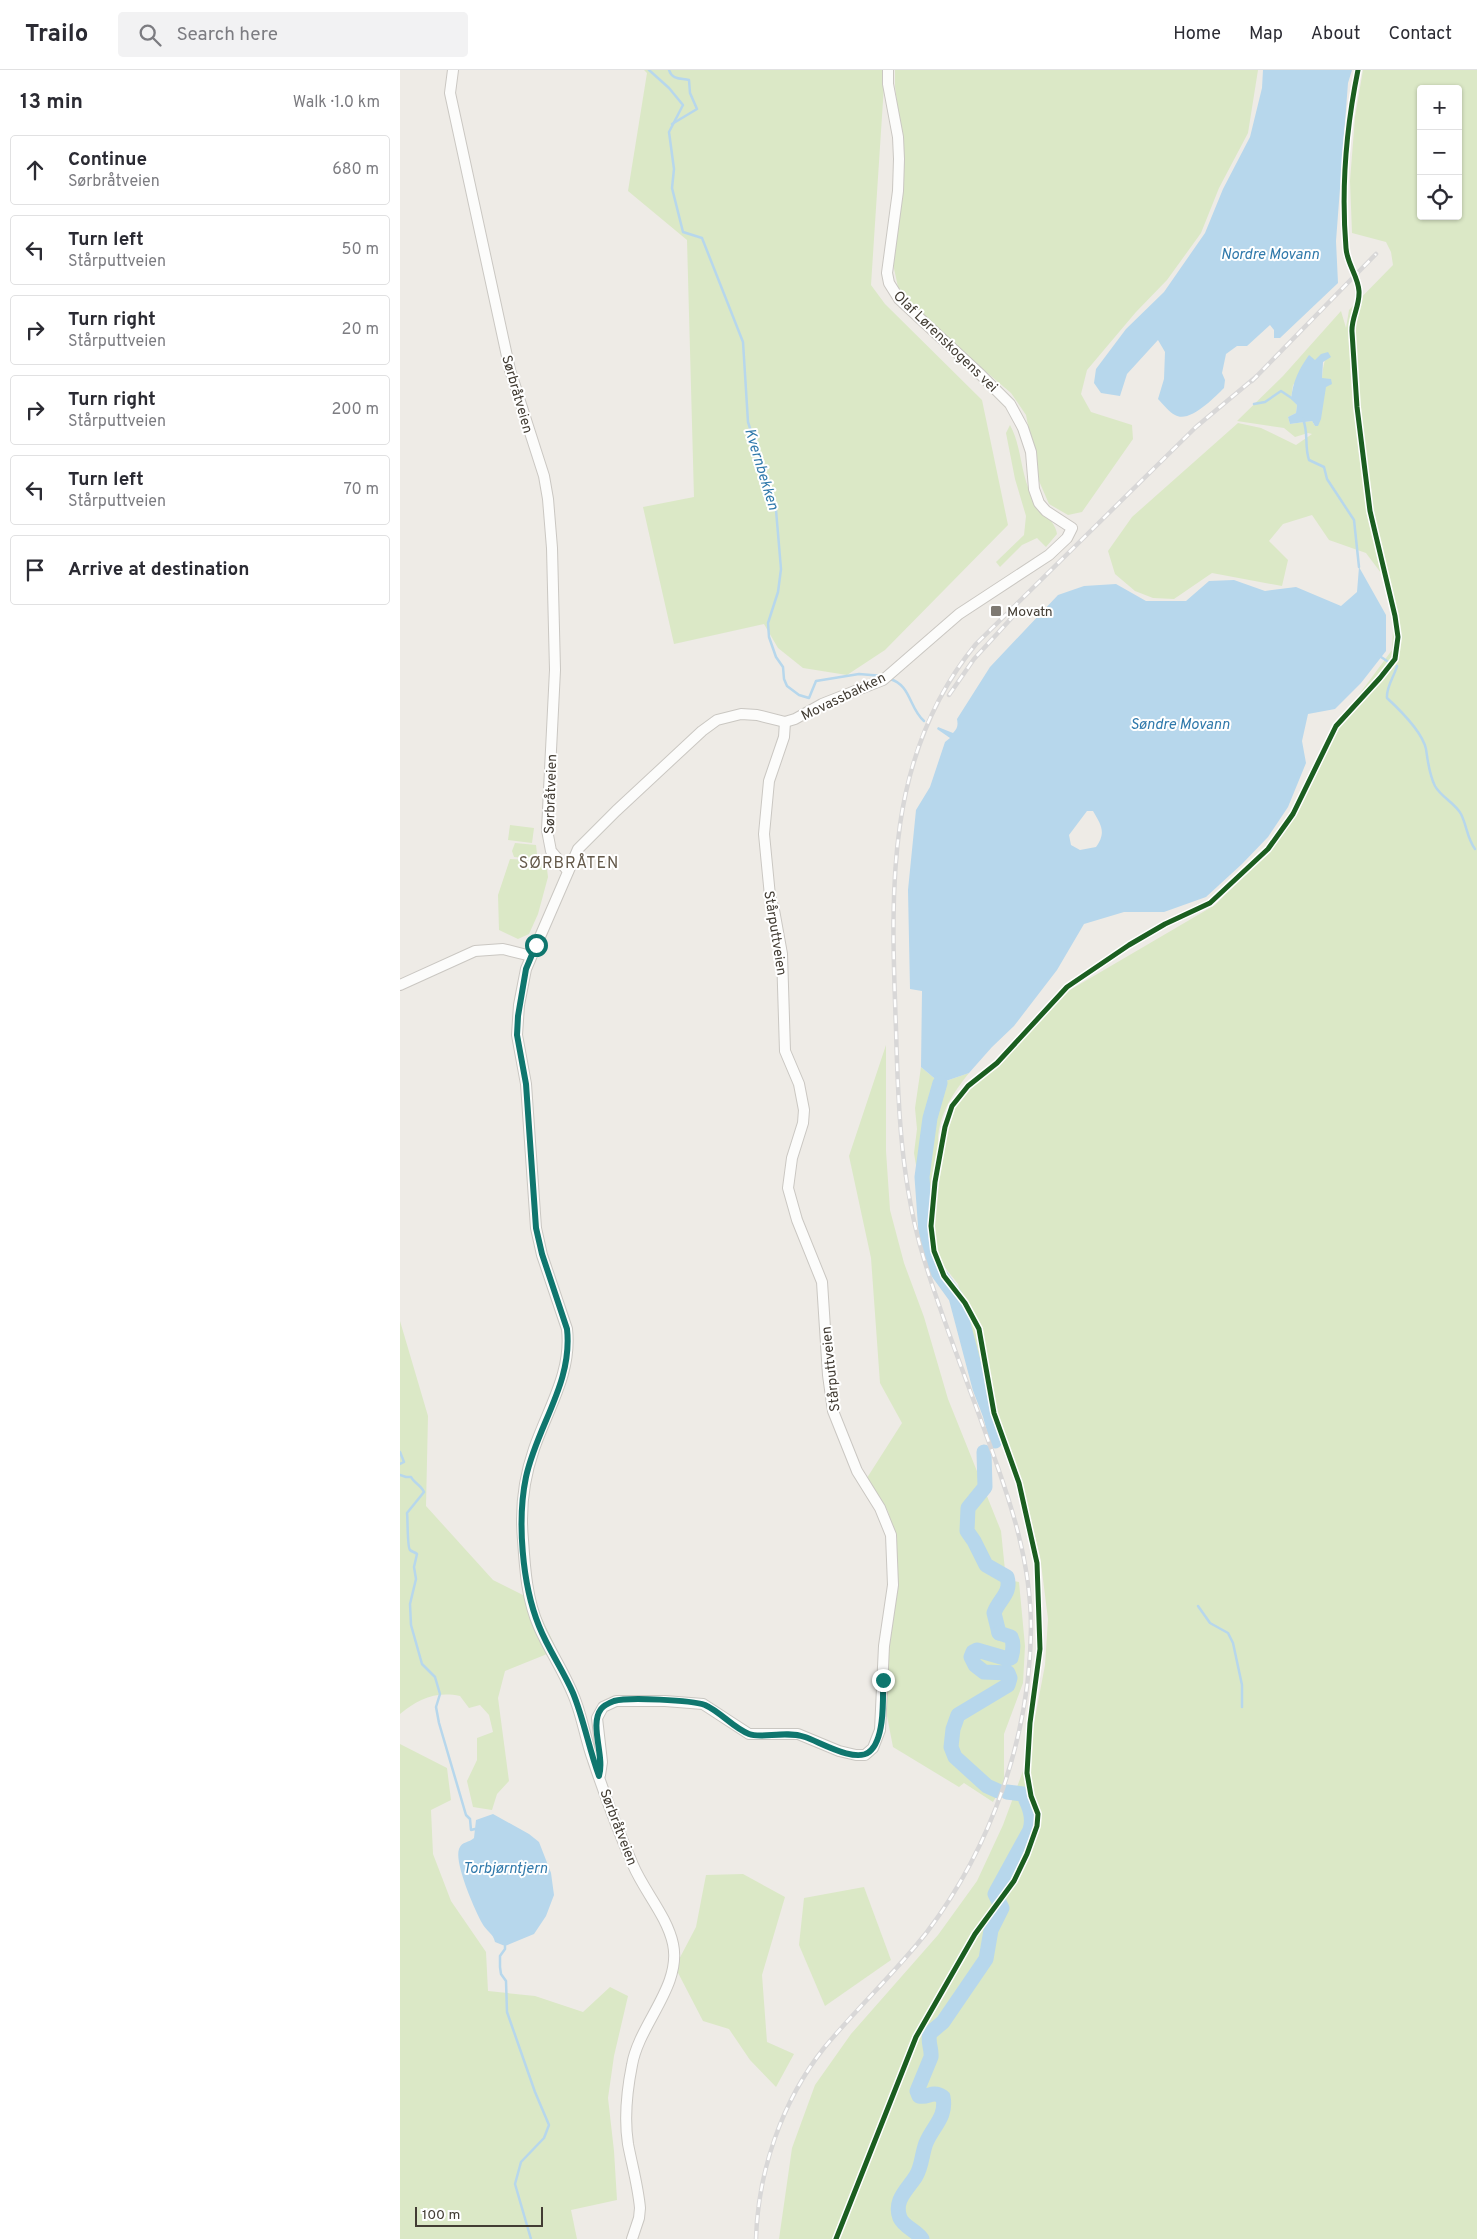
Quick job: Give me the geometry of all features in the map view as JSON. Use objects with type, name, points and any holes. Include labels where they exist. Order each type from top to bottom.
[{"type":"street","name":"Sørbråtveien","points":[[453,70],[450,93],[510,370],[544,476],[548,499],[552,548],[555,670],[547,830],[551,851],[568,871],[531,956],[519,1005],[517,1026],[518,1043],[526,1084],[536,1228],[542,1254],[567,1329],[568,1339],[562,1379],[535,1446],[526,1474],[522,1508],[522,1536],[527,1582],[533,1609],[544,1638],[573,1693],[616,1826],[633,1866],[667,1928],[674,1952],[671,1978],[643,2031],[634,2054],[630,2074],[627,2103],[627,2136],[640,2208],[639,2218],[632,2239]]},
{"type":"street","name":"Olaf Lørenskogens vei","points":[[888,70],[888,84],[898,137],[899,159],[898,191],[887,265],[889,283],[899,298],[982,375],[1010,404],[1023,428],[1031,452],[1034,489],[1039,504],[1046,511],[1072,528]]},
{"type":"street","name":"Movassbakken","points":[[568,871],[578,849],[587,838],[717,720],[741,714],[757,715],[785,722],[795,719],[822,704],[885,678],[959,614],[1049,555],[1067,538],[1072,528]]},
{"type":"street","name":"Stårputtveien","points":[[599,1776],[602,1762],[597,1718],[603,1707],[616,1701],[678,1701],[702,1704],[749,1734],[798,1734],[838,1751],[856,1755],[865,1755],[874,1748],[880,1730],[884,1646],[893,1585],[891,1535],[880,1508],[857,1471],[833,1412],[828,1375],[822,1282],[796,1220],[788,1188],[792,1158],[803,1123],[804,1110],[799,1084],[785,1051],[782,954],[776,915],[770,896],[764,834],[769,781],[784,736],[785,722]]},
{"type":"street","points":[[400,985],[475,951],[503,948],[531,956]]},
{"type":"green space","points":[[644,70],[885,70],[871,285],[885,304],[982,400],[1008,525],[885,650],[847,675],[803,668],[778,648],[764,624],[674,644],[643,507],[694,497],[687,240],[628,191],[647,73]]},
{"type":"green space","points":[[895,70],[1258,70],[1248,133],[1219,188],[1201,233],[1167,280],[1136,312],[1087,370],[1081,394],[1091,412],[1132,425],[1133,439],[1082,512],[1068,515],[1049,504],[1039,481],[1026,415],[1011,393],[932,326],[913,308],[898,287],[893,264],[901,138]]},
{"type":"green space","points":[[1363,70],[1477,70],[1477,2239],[779,2239],[792,2148],[815,2085],[851,2034],[938,1935],[977,1881],[1003,1825],[1027,1760],[1045,1665],[1048,1619],[1040,1556],[1024,1494],[989,1402],[958,1284],[936,1256],[925,1211],[926,1197],[923,1208],[914,1153],[917,1129],[915,1108],[921,1067],[940,1083],[969,1073],[948,1104],[941,1121],[938,1140],[962,1095],[1063,994],[1215,905],[1256,863],[1294,814],[1308,780],[1341,719],[1392,650],[1394,613],[1387,581],[1366,553],[1329,540],[1312,515],[1283,524],[1269,541],[1288,560],[1282,586],[1212,573],[1174,599],[1153,598],[1135,591],[1115,574],[1108,551],[1132,517],[1238,423],[1261,428],[1296,445],[1312,434],[1308,433],[1295,437],[1284,428],[1237,421],[1283,376],[1341,311],[1346,328],[1349,310],[1393,265],[1391,252],[1386,242],[1352,233],[1350,181],[1355,117]],"holes":[[[1328,352],[1325,361],[1320,408],[1315,426],[1312,421],[1290,424],[1288,417],[1296,413],[1297,405],[1291,398],[1293,385]]]},
{"type":"green space","points":[[1010,425],[1017,442],[1028,487],[1035,501],[1054,525],[1057,534],[1046,547],[1037,538],[1022,545],[1000,567],[996,562],[1024,535],[1026,516],[1015,479],[1006,433]]},
{"type":"green space","points":[[510,825],[534,828],[532,843],[508,840]]},
{"type":"green space","points":[[515,843],[536,845],[537,854],[535,859],[514,857],[512,851]]},
{"type":"green space","points":[[510,859],[546,861],[548,877],[538,914],[529,934],[518,939],[499,930],[498,895]]},
{"type":"green space","points":[[886,1045],[886,1151],[890,1210],[904,1263],[924,1317],[948,1399],[1001,1531],[1006,1580],[1019,1582],[1025,1646],[1023,1683],[1004,1734],[1004,1783],[993,1802],[964,1783],[959,1787],[893,1747],[887,1716],[886,1650],[894,1532],[888,1511],[865,1481],[902,1423],[880,1383],[871,1258],[849,1156]]},
{"type":"green space","points":[[400,1321],[428,1416],[426,1506],[493,1580],[533,1600],[557,1650],[505,1671],[498,1698],[509,1781],[497,1794],[492,1810],[473,1807],[467,1781],[477,1760],[477,1738],[493,1732],[489,1715],[480,1705],[469,1708],[460,1696],[443,1695],[421,1700],[400,1714]]},
{"type":"green space","points":[[400,1744],[447,1768],[451,1800],[431,1810],[433,1854],[451,1901],[486,1952],[488,1991],[535,1996],[583,2012],[610,1987],[628,1996],[614,2056],[608,2098],[617,2200],[571,2210],[577,2239],[400,2239]]},
{"type":"green space","points":[[743,1874],[785,1897],[762,1975],[767,2042],[794,2054],[776,2087],[750,2060],[729,2029],[703,2021],[675,1967],[696,1927],[706,1875]]},
{"type":"green space","points":[[864,1887],[891,1960],[825,2006],[799,1945],[804,1898]]},
{"type":"water","name":"Nordre Movann","points":[[1263,70],[1352,70],[1348,83],[1336,241],[1338,283],[1280,338],[1274,338],[1274,330],[1270,325],[1247,346],[1237,346],[1226,354],[1222,373],[1225,380],[1224,388],[1194,413],[1181,417],[1175,415],[1158,399],[1164,379],[1165,352],[1158,340],[1127,374],[1120,396],[1101,393],[1094,383],[1096,369],[1126,329],[1164,292],[1205,233],[1223,189],[1250,137],[1262,88]]},
{"type":"water","points":[[1328,352],[1331,357],[1323,362],[1322,378],[1331,379],[1332,384],[1326,387],[1321,419],[1318,426],[1315,426],[1312,421],[1290,424],[1288,417],[1296,413],[1297,405],[1291,399],[1293,386],[1299,370],[1309,355],[1315,360],[1321,354]]},
{"type":"water","name":"Søndre Movann","points":[[1359,567],[1386,615],[1386,651],[1361,683],[1335,709],[1308,714],[1302,741],[1306,763],[1288,807],[1268,837],[1206,897],[1164,912],[1124,912],[1084,924],[1057,970],[1014,1026],[969,1073],[940,1083],[921,1067],[922,991],[910,989],[908,890],[916,810],[930,787],[945,742],[950,738],[937,729],[938,727],[953,733],[955,731],[957,719],[990,667],[1058,595],[1084,586],[1116,584],[1146,601],[1186,601],[1209,581],[1234,580],[1265,591],[1296,587],[1341,606],[1357,592]],"holes":[[[1087,811],[1093,811],[1101,825],[1101,838],[1096,847],[1080,850],[1071,845],[1069,835]]]},
{"type":"water","name":"Torbjørntjern","points":[[493,1814],[529,1834],[539,1842],[551,1873],[554,1895],[546,1916],[534,1934],[505,1946],[495,1942],[493,1936],[482,1923],[462,1875],[458,1856],[462,1845],[474,1838],[476,1820]]},
{"type":"waterway","name":"Kvernbekken","points":[[649,70],[669,88],[683,105],[669,132],[674,169],[672,188],[683,232],[702,238],[743,342],[748,422],[776,510],[781,569],[778,592],[768,623],[769,637],[776,657],[783,667],[784,679],[787,686],[799,695],[809,698],[816,681],[859,674],[883,676]]},
{"type":"waterway","points":[[669,70],[672,76],[689,80],[690,93],[697,109],[672,124]]},
{"type":"waterway","points":[[1254,404],[1265,402],[1281,391],[1293,399]]},
{"type":"waterway","points":[[1303,419],[1309,460],[1324,467],[1327,479],[1354,520],[1359,567]]},
{"type":"waterway","points":[[1381,657],[1390,663]]},
{"type":"waterway","points":[[1397,666],[1389,686],[1387,698],[1410,721],[1420,735],[1424,742],[1435,786],[1461,814],[1470,841],[1475,849]]},
{"type":"waterway","name":"Kvernbekken","points":[[890,679],[902,686],[915,710],[924,721]]},
{"type":"waterway","points":[[940,1083],[930,1118],[922,1177],[927,1247],[932,1264],[956,1297],[980,1388],[996,1436],[995,1441]]},
{"type":"waterway","points":[[400,1452],[404,1462],[400,1464]]},
{"type":"waterway","points":[[984,1452],[985,1487],[968,1508],[967,1531],[986,1565],[1007,1577],[1008,1587],[994,1613],[999,1633]]},
{"type":"waterway","points":[[400,1475],[411,1477],[424,1492],[407,1513],[409,1548],[417,1554],[414,1567],[416,1579],[410,1604],[411,1625],[422,1664],[435,1677],[440,1694],[436,1707],[439,1723],[466,1815],[470,1819],[471,1830],[475,1829]]},
{"type":"waterway","points":[[1198,1606],[1210,1623],[1228,1633],[1233,1643],[1242,1685],[1242,1707]]},
{"type":"waterway","points":[[998,1791],[987,1786],[955,1757],[951,1747],[953,1729],[958,1715],[1008,1685],[1010,1678],[1008,1673],[984,1672],[975,1665],[971,1657],[973,1652],[977,1650],[1008,1659],[1011,1658],[1013,1647],[1011,1637],[999,1633]]},
{"type":"waterway","points":[[922,2239],[902,2221],[898,2212],[898,2206],[902,2195],[918,2172],[926,2143],[939,2121],[944,2104],[943,2097],[939,2095],[919,2096],[917,2091],[931,2057],[930,2033],[943,2022],[986,1959],[991,1930],[1002,1908],[995,1894],[1030,1830],[1031,1816],[1023,1794],[1007,1792]]},
{"type":"waterway","points":[[505,1946],[500,1956],[500,1967],[501,1974],[506,1981],[507,2012],[535,2092],[549,2125],[544,2138],[521,2162],[515,2184],[531,2239]]},
{"type":"railway","points":[[1252,381],[1376,254]]},
{"type":"railway","points":[[756,2239],[758,2213],[767,2163],[775,2138],[796,2091],[824,2048],[927,1932],[950,1899],[971,1863],[1003,1788],[1015,1749],[1029,1669],[1030,1603],[1018,1531],[924,1259],[910,1202],[902,1145],[898,1087],[893,927],[900,827],[909,779],[924,732],[946,687],[976,644],[1196,427],[1257,376]]},
{"type":"railway","points":[[949,695],[974,659],[1017,612]]},
{"type":"cycle path","points":[[836,2239],[916,2037],[975,1934],[1014,1881],[1027,1854],[1037,1826],[1038,1814],[1031,1796],[1027,1773],[1030,1723],[1040,1649],[1037,1563],[1019,1483],[994,1413],[979,1329],[965,1303],[944,1276],[934,1251],[931,1226],[935,1182],[945,1127],[952,1106],[968,1086],[997,1063],[1067,987],[1129,945],[1165,924],[1210,903],[1268,849],[1293,814],[1336,726],[1395,659],[1398,637],[1395,616],[1370,511],[1357,407],[1352,327],[1359,291],[1347,254],[1345,226],[1344,181],[1350,114],[1358,70]]},
{"type":"place","name":"Movatn","points":[[996,611]]},
{"type":"district","name":"SØRBRÅTEN","points":[[569,862]]},
{"type":"route","points":[[536,945],[526,969],[519,1005],[517,1035],[526,1084],[536,1228],[542,1254],[567,1329],[568,1339],[562,1379],[535,1446],[526,1474],[522,1508],[522,1536],[531,1603],[539,1626],[573,1693],[599,1776],[602,1762],[597,1718],[603,1707],[616,1701],[678,1701],[702,1704],[749,1734],[798,1734],[838,1751],[860,1756],[865,1755],[874,1748],[878,1740],[883,1680]]}]
